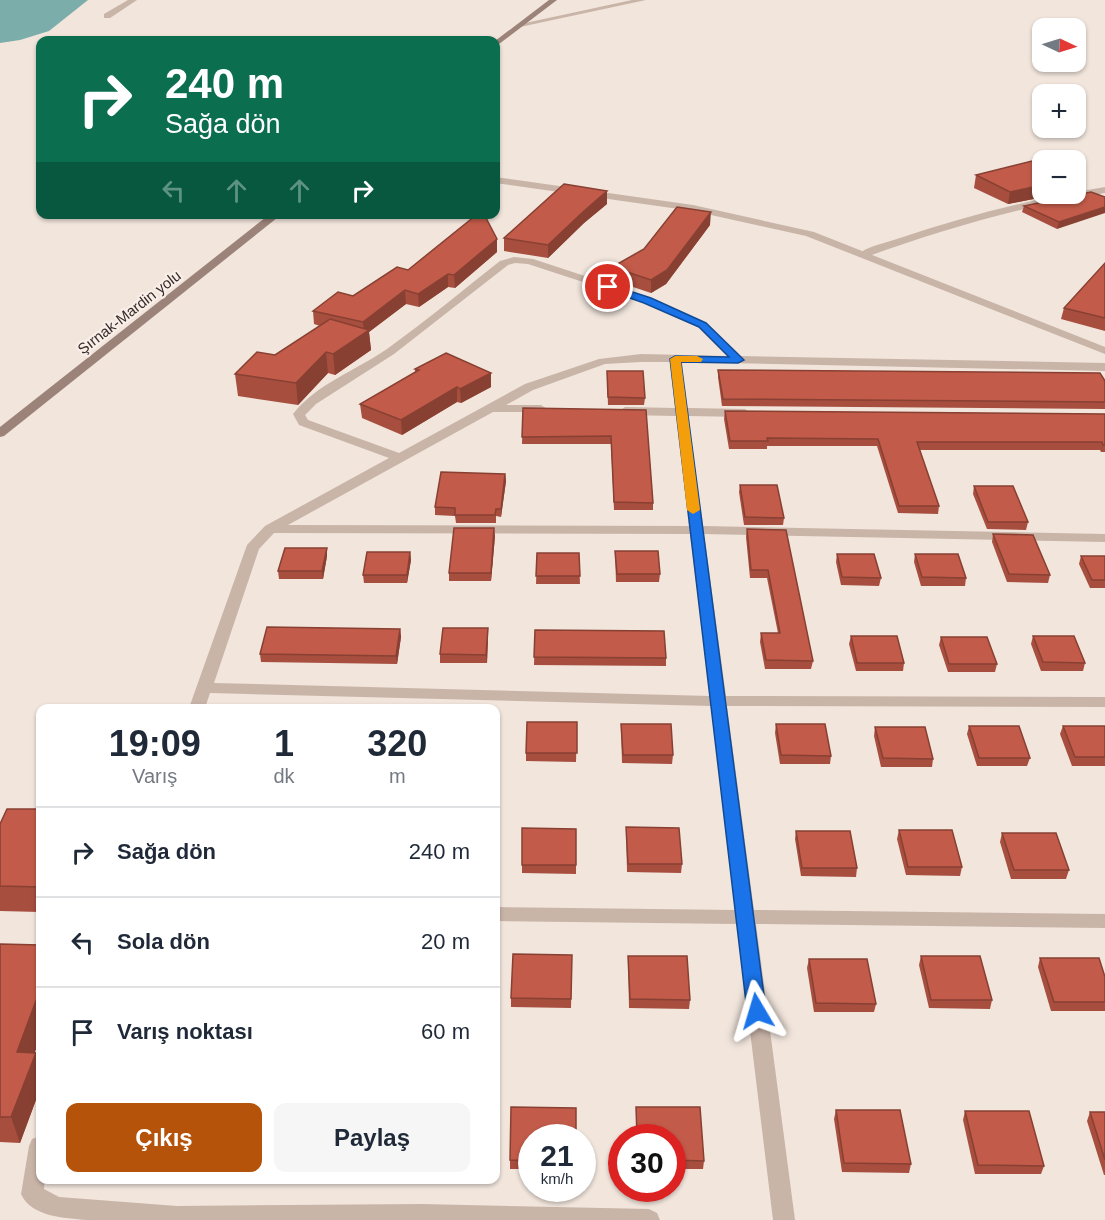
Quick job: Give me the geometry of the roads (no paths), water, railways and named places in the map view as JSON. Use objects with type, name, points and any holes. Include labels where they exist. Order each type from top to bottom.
[{"type":"main road","points":[[500,41],[553,0]]},
{"type":"main road","name":"Şırnak-Mardin yolu","points":[[0,433],[271,219]]},
{"type":"street","points":[[107,16],[133,0]]},
{"type":"street","points":[[520,25],[642,0]]},
{"type":"street","points":[[500,181],[653,201],[760,221],[810,234],[1105,351]]},
{"type":"street","points":[[862,255],[927,231],[996,213],[1105,190]]},
{"type":"street","points":[[401,458],[303,422],[299,414],[312,401],[390,352],[504,263],[529,261],[648,300],[702,325],[738,360]]},
{"type":"street","points":[[675,359],[784,1220]]},
{"type":"street","points":[[199,704],[252,548],[270,529],[529,387],[603,361],[675,359],[1105,367]]},
{"type":"street","points":[[492,408],[551,409]]},
{"type":"street","points":[[611,411],[764,413]]},
{"type":"street","points":[[270,529],[696,530],[1105,538]]},
{"type":"street","points":[[205,688],[718,701],[1105,702]]},
{"type":"street","points":[[500,914],[1105,921]]},
{"type":"street","points":[[36,1160],[32,1194],[56,1207],[175,1218],[420,1217],[649,1220]]},
{"type":"water","points":[[0,0],[88,0],[49,31],[20,40],[0,43]]}]
